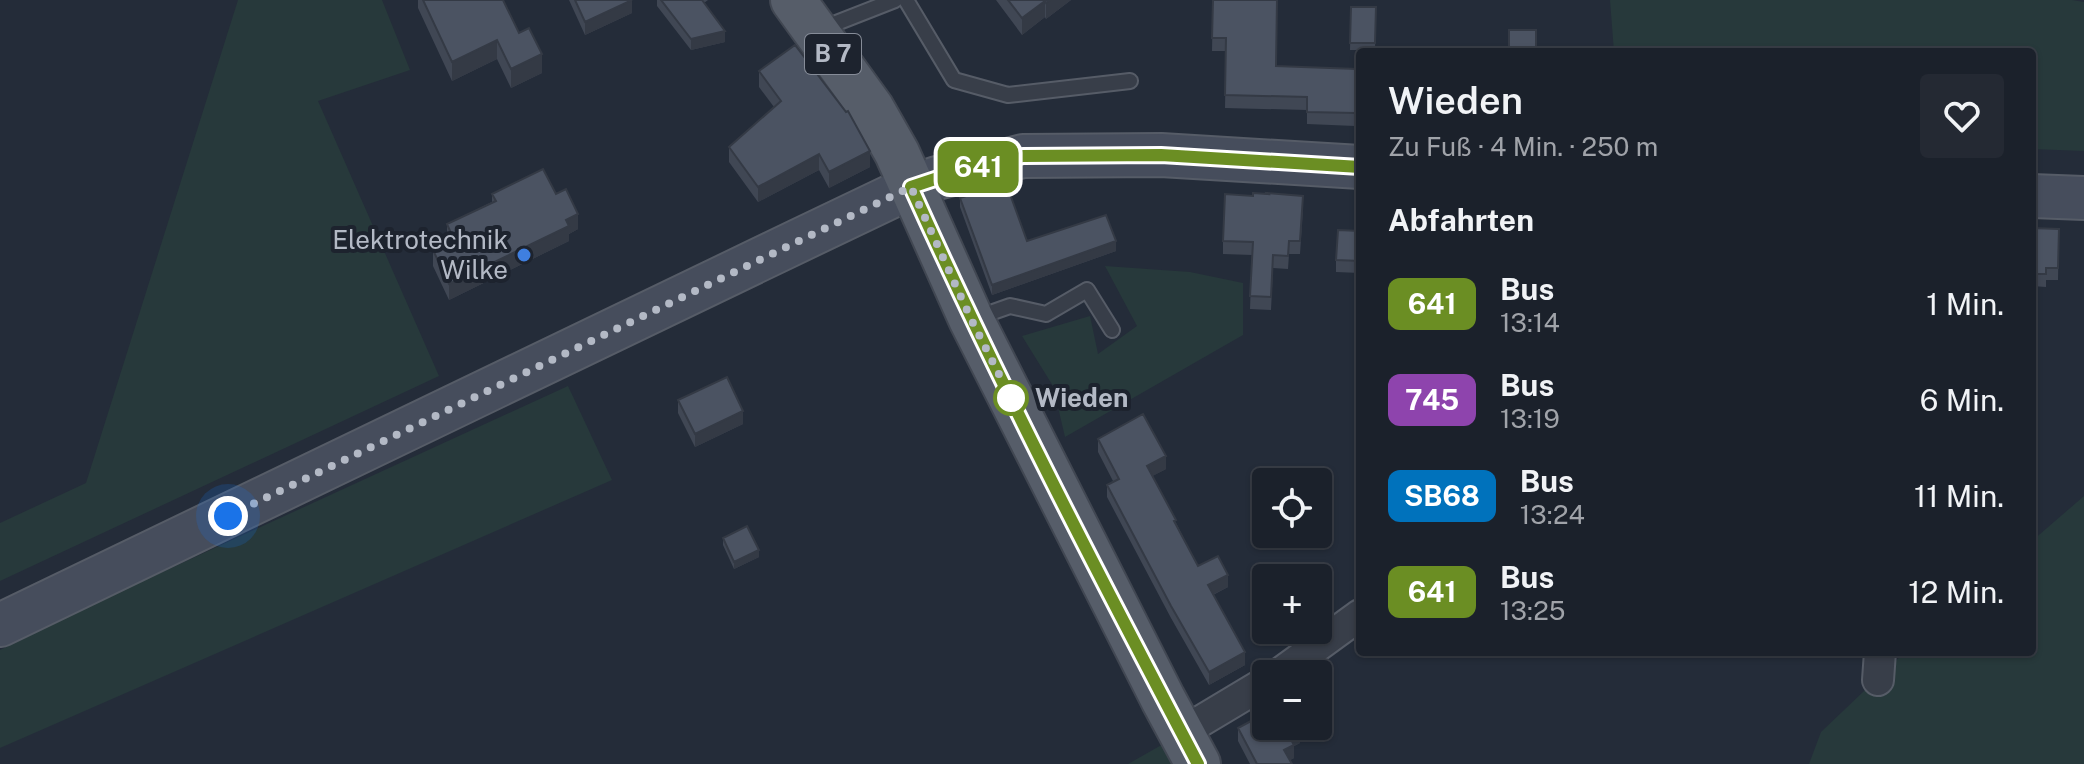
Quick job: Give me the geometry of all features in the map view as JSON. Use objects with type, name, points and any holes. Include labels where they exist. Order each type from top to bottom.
[{"type":"main road","name":"B 7","points":[[805,16],[872,109],[897,153],[971,319],[1190,748]]},
{"type":"main road","points":[[0,625],[911,187],[956,172],[1023,156],[1161,155],[1356,167]]},
{"type":"main road","points":[[2036,196],[2084,198]]},
{"type":"street","points":[[1298,660],[1356,618]]},
{"type":"street","points":[[1190,748],[1252,694]]},
{"type":"lane","points":[[805,16],[895,0]]},
{"type":"lane","points":[[906,0],[954,80],[1008,95],[1130,81]]},
{"type":"lane","points":[[971,319],[1010,306],[1046,314],[1087,290],[1112,330]]},
{"type":"shaded area","points":[[238,0],[382,0],[410,70],[318,101],[439,376],[0,581],[0,523],[86,483]]},
{"type":"shaded area","points":[[1610,0],[2084,2],[2084,151],[2036,149],[2036,48],[1614,48]]},
{"type":"shaded area","points":[[1105,266],[1190,272],[1243,283],[1243,335],[1065,437],[1053,386],[1022,336],[1090,316],[1098,354],[1137,326]]},
{"type":"shaded area","points":[[568,386],[612,480],[0,748],[0,650],[134,585]]},
{"type":"shaded area","points":[[2084,496],[2084,764],[1809,764],[1821,732],[1901,656],[2036,656],[2036,538]]},
{"type":"shaded area","points":[[1165,743],[1176,764],[1128,764]]},
{"type":"building","points":[[423,0],[503,0],[519,33],[529,28],[542,54],[511,69],[497,40],[452,62]]},
{"type":"building","points":[[575,0],[632,0],[585,22]]},
{"type":"building","points":[[661,0],[702,0],[725,31],[691,39]]},
{"type":"building","points":[[1008,0],[1050,0],[1022,18]]},
{"type":"building","points":[[1213,0],[1277,0],[1276,66],[1356,69],[1355,113],[1307,112],[1307,97],[1225,95],[1226,38],[1212,38]]},
{"type":"building","points":[[1351,7],[1376,7],[1375,43],[1350,43]]},
{"type":"building","points":[[1509,30],[1536,30],[1536,48],[1509,48]]},
{"type":"building","points":[[795,45],[848,111],[870,151],[829,172],[819,154],[758,187],[729,147],[781,101],[759,71]]},
{"type":"building","points":[[543,169],[556,194],[566,189],[578,214],[566,220],[569,226],[449,284],[433,250],[454,240],[447,224],[496,201],[492,194]]},
{"type":"building","points":[[1006,183],[1027,241],[1106,215],[1116,241],[992,285],[960,198]]},
{"type":"building","points":[[1253,193],[1303,196],[1300,241],[1289,241],[1288,256],[1273,255],[1271,297],[1250,296],[1253,242],[1223,241],[1225,194],[1253,196]]},
{"type":"building","points":[[2036,228],[2059,229],[2058,268],[2046,268],[2046,274],[2036,274]]},
{"type":"building","points":[[1338,230],[1356,231],[1356,261],[1336,260]]},
{"type":"building","points":[[727,377],[743,411],[695,434],[678,400]]},
{"type":"building","points":[[1143,414],[1166,456],[1147,466],[1174,521],[1198,566],[1218,556],[1228,575],[1208,585],[1245,652],[1209,672],[1107,485],[1119,479],[1098,439]]},
{"type":"building","points":[[747,526],[759,550],[734,562],[723,538]]},
{"type":"building","points":[[1252,720],[1252,740],[1291,740],[1294,745],[1284,750],[1292,764],[1257,764],[1238,728]]},
{"type":"bus line","name":"641","points":[[1198,764],[971,319],[911,187],[956,172],[1023,156],[1161,155],[1356,167]]},
{"type":"place","name":"Elektrotechnik Wilke","points":[[524,255]]},
{"type":"place","name":"Wieden","points":[[1011,398]]},
{"type":"route","points":[[228,516],[911,187],[1011,398]]}]
